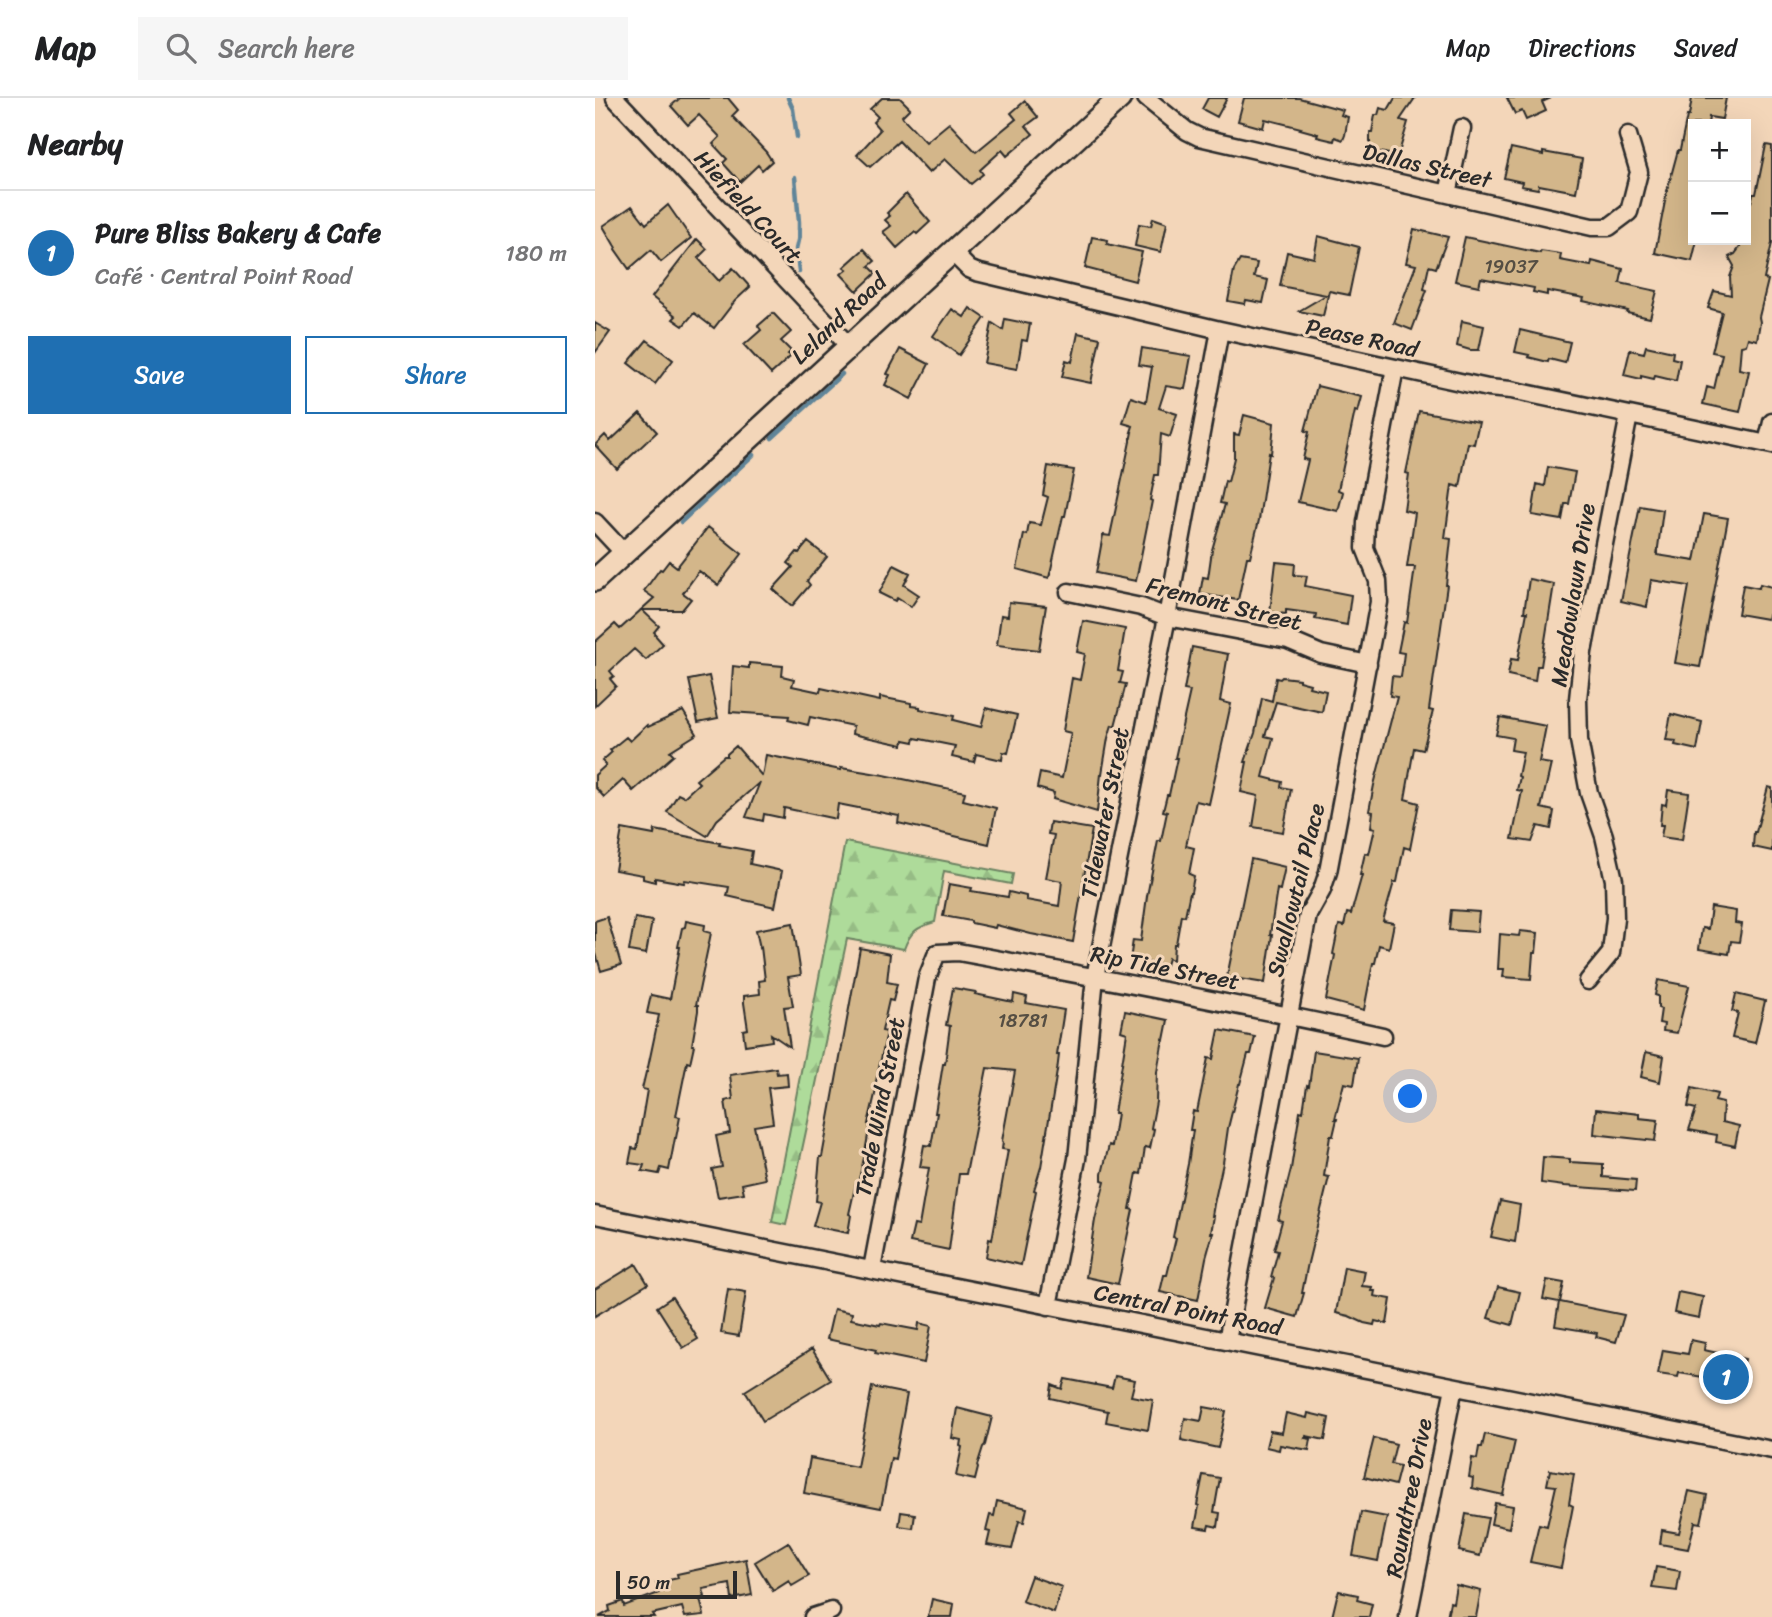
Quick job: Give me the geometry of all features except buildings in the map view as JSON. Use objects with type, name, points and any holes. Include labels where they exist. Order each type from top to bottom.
[{"type":"main road","name":"Leland Road","points":[[595,580],[1120,98]]},
{"type":"street","name":"Hiefield Court","points":[[615,98],[849,346]]},
{"type":"street","name":"Dallas Street","points":[[1146,98],[1187,131],[1199,137],[1592,227],[1609,227],[1629,212],[1639,172],[1628,135]]},
{"type":"street","points":[[1448,194],[1462,128]]},
{"type":"street","name":"Pease Road","points":[[952,252],[969,269],[976,272],[1220,330],[1488,388],[1511,390],[1770,444]]},
{"type":"street","name":"Tidewater Street","points":[[1048,1306],[1077,1159],[1095,977],[1167,617],[1220,330]]},
{"type":"street","name":"Swallowtail Place","points":[[1227,1341],[1308,915],[1322,890],[1328,872],[1379,602],[1378,581],[1365,548],[1366,522],[1395,368]]},
{"type":"street","name":"Meadowlawn Drive","points":[[1588,981],[1611,953],[1615,918],[1614,880],[1604,836],[1589,793],[1579,740],[1578,699],[1583,652],[1629,415]]},
{"type":"street","points":[[1770,444],[1772,422]]},
{"type":"street","points":[[595,522],[624,553]]},
{"type":"street","name":"Fremont Street","points":[[1069,592],[1141,607],[1167,617],[1288,640],[1321,654],[1368,663]]},
{"type":"street","name":"Rip Tide Street","points":[[937,953],[958,952],[1095,977],[1383,1036]]},
{"type":"street","name":"Trade Wind Street","points":[[872,1269],[927,978],[937,953]]},
{"type":"street","name":"Central Point Road","points":[[595,1215],[1772,1450]]},
{"type":"street","name":"Roundtree Drive","points":[[1408,1617],[1454,1387]]},
{"type":"street","points":[[813,1617],[831,1611]]},
{"type":"green space","points":[[845,842],[1013,874],[1011,884],[944,871],[935,922],[915,931],[904,949],[847,939],[786,1225],[772,1222]]},
{"type":"waterway","points":[[788,98],[793,109],[797,137]]},
{"type":"waterway","points":[[795,177],[799,271]]},
{"type":"waterway","points":[[772,438],[842,374]]},
{"type":"waterway","points":[[681,522],[753,455]]},
{"type":"place","name":"Pure Bliss Bakery & Cafe","points":[[1726,1377]]}]
